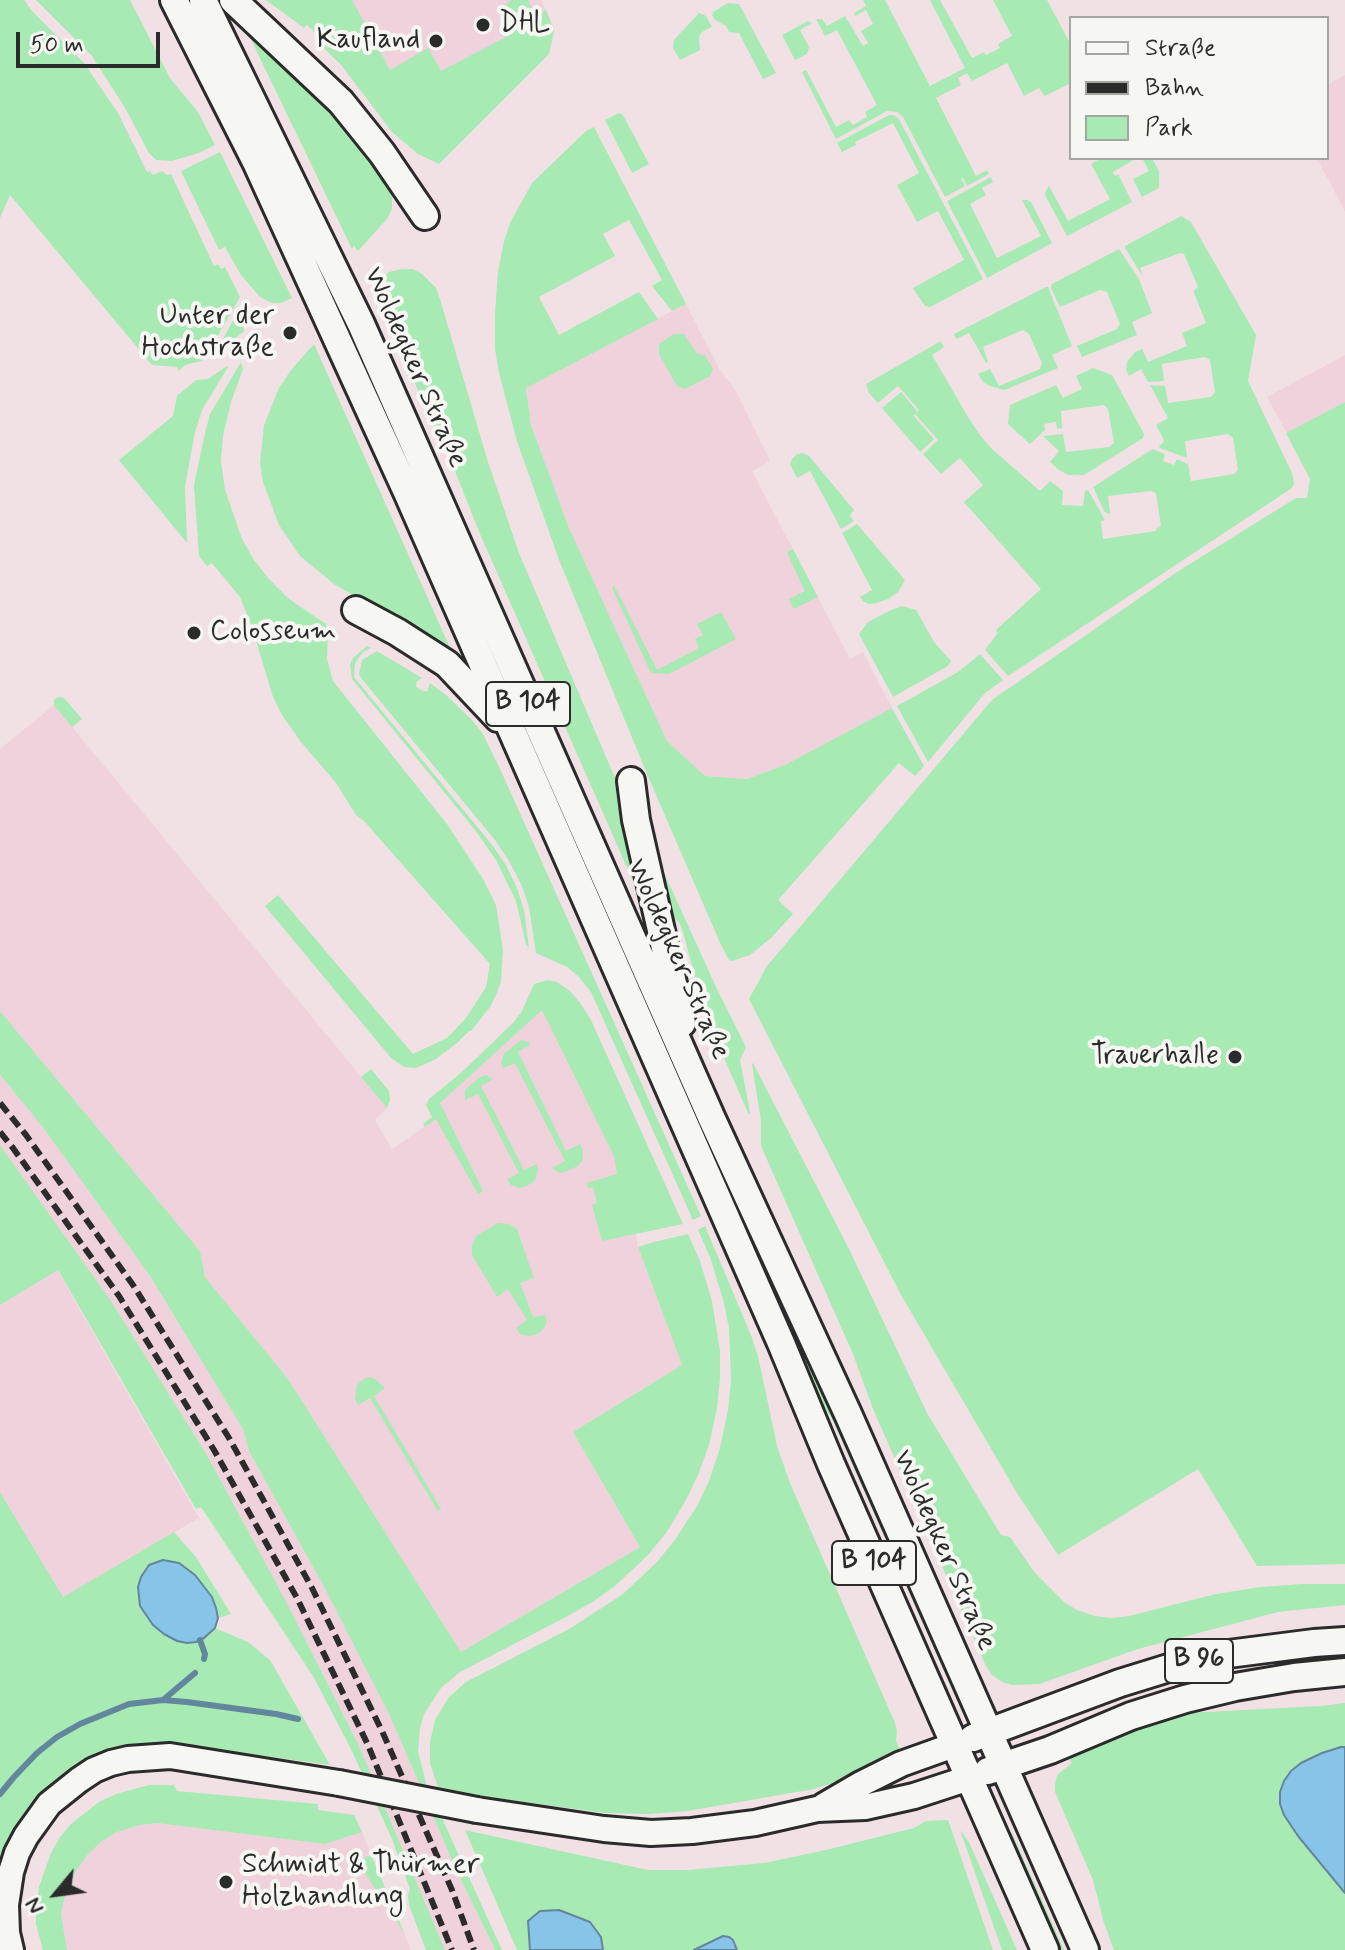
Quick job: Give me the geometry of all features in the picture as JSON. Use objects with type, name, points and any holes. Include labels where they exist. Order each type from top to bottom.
[{"type":"main road","name":"Woldegker Straße","points":[[174,0],[257,164],[340,342],[757,1286],[831,1464],[1045,1950]]},
{"type":"main road","name":"Woldegker Straße","points":[[203,0],[361,324],[1085,1950]]},
{"type":"main road","points":[[233,0],[341,102],[375,144],[425,216]]},
{"type":"main road","points":[[356,610],[447,664],[514,735]]},
{"type":"main road","points":[[631,781],[636,820],[697,1084]]},
{"type":"main road","name":"B 96","points":[[954,1745],[1120,1683],[1175,1666],[1228,1654],[1345,1641]]},
{"type":"main road","name":"B 96","points":[[969,1778],[1050,1750],[1131,1716],[1185,1699],[1294,1677],[1345,1672]]},
{"type":"main road","points":[[817,1809],[901,1764],[954,1745]]},
{"type":"main road","points":[[11,1950],[6,1905],[11,1872],[26,1836],[49,1804],[79,1780],[94,1770],[128,1759],[170,1756],[339,1783],[477,1810],[651,1833],[755,1823],[817,1809],[865,1807],[914,1796],[969,1778]]},
{"type":"shaded area","points":[[294,0],[541,0],[554,32],[513,35],[409,97]]},
{"type":"shaded area","points":[[1345,75],[1345,212],[1318,160],[1329,160],[1329,84]]},
{"type":"shaded area","points":[[686,304],[718,367],[736,391],[770,461],[752,471],[850,659],[863,652],[892,708],[785,765],[747,779],[705,776],[667,741],[569,528],[531,425],[526,387]]},
{"type":"shaded area","points":[[1345,355],[1345,402],[1287,433],[1267,397]]},
{"type":"shaded area","points":[[54,705],[387,1108],[375,1120],[392,1149],[436,1119],[428,1105],[550,987],[622,1149],[638,1247],[682,1365],[573,1432],[640,1547],[461,1652],[288,1379],[205,1277],[200,1251],[0,1011],[0,749]]},
{"type":"shaded area","points":[[0,1075],[42,1126],[150,1276],[243,1429],[249,1451],[390,1716],[455,1867],[495,1950],[445,1950],[359,1746],[207,1455],[111,1301],[0,1145]]},
{"type":"shaded area","points":[[57,1270],[199,1518],[63,1597],[0,1492],[0,1305]]},
{"type":"shaded area","name":"Schmidt & Thürmer Holzhandlung","points":[[157,1823],[325,1844],[362,1832],[411,1950],[67,1950],[61,1914],[66,1893],[88,1854],[117,1832]]},
{"type":"green space","points":[[0,0],[24,0],[84,63],[118,113],[147,172],[153,175],[162,171],[171,174],[214,266],[225,267],[240,297],[213,344],[215,351],[201,361],[185,365],[179,371],[177,367],[152,365],[10,195],[0,218]]},
{"type":"green space","points":[[36,0],[130,0],[170,78],[198,112],[215,145],[172,161],[156,160],[92,56]]},
{"type":"green space","points":[[266,0],[352,0],[390,70],[428,48],[441,71],[510,35],[508,30],[546,10],[554,32],[549,54],[439,164],[418,154],[392,132],[342,66],[318,42],[321,38],[307,25],[304,28]]},
{"type":"green space","points":[[512,0],[528,0],[533,10],[506,25],[497,9]]},
{"type":"green space","points":[[863,0],[885,0],[930,86],[965,68],[930,0],[940,0],[972,58],[1000,48],[998,44],[1012,36],[993,0],[1047,0],[1069,41],[1069,84],[1045,96],[1039,88],[1024,96],[1007,63],[972,81],[967,73],[958,78],[961,85],[936,98],[976,176],[987,170],[989,174],[967,186],[961,179],[965,186],[945,197],[903,117],[897,112],[887,111],[836,139],[802,72],[806,70],[836,127],[849,120],[853,125],[867,117],[865,112],[877,105],[837,30],[825,36],[816,19],[822,19],[827,26],[845,16],[863,46],[868,43],[861,31],[873,24],[866,10],[855,16],[854,13],[866,6]]},
{"type":"green space","points":[[728,3],[739,4],[776,73],[763,79],[739,33],[729,32],[726,26],[715,20],[713,12]]},
{"type":"green space","points":[[699,13],[706,16],[712,27],[699,37],[700,50],[680,60],[673,48],[674,40]]},
{"type":"green space","points":[[808,21],[812,23],[800,30],[809,47],[807,54],[795,60],[782,35]]},
{"type":"green space","points":[[244,25],[331,106],[393,185],[388,189],[392,209],[387,219],[358,251],[354,246],[352,249]]},
{"type":"green space","points":[[619,113],[623,115],[649,164],[632,173],[605,120]]},
{"type":"green space","points":[[889,115],[899,119],[983,279],[930,307],[925,306],[913,288],[964,260],[938,211],[917,222],[897,185],[919,173],[893,123],[842,152],[837,143]]},
{"type":"green space","points":[[594,127],[686,304],[672,311],[652,286],[662,280],[629,220],[603,234],[615,256],[539,297],[559,335],[639,292],[658,319],[526,388],[531,425],[569,528],[667,741],[705,776],[747,779],[785,765],[892,708],[924,766],[915,776],[899,763],[778,900],[793,914],[750,955],[732,961],[721,945],[647,774],[559,560],[517,441],[495,349],[498,272],[510,223],[532,183]]},
{"type":"green space","points":[[220,152],[292,298],[281,303],[272,303],[260,297],[241,275],[225,247],[219,250],[181,171]]},
{"type":"green space","points":[[1098,160],[1134,160],[1113,172],[1115,176],[1118,174],[1132,202],[1067,236],[1045,195],[1046,190],[1049,186],[1068,221],[1110,199],[1091,164]]},
{"type":"green space","points":[[1143,160],[1153,160],[1159,171],[1159,188],[1142,197],[1133,179],[1149,171]]},
{"type":"green space","points":[[991,177],[993,182],[982,188],[986,195],[970,204],[997,258],[1041,236],[1022,200],[1031,202],[1052,243],[987,278],[947,201]]},
{"type":"green space","points":[[1181,216],[1191,222],[1256,335],[1248,381],[1292,473],[1294,484],[1008,676],[985,650],[998,633],[996,630],[1041,589],[964,502],[983,485],[960,458],[941,474],[923,454],[938,440],[915,414],[934,439],[920,452],[882,408],[901,392],[916,413],[919,410],[898,386],[878,403],[866,384],[941,341],[944,347],[932,355],[968,417],[992,449],[1040,491],[1050,481],[1063,491],[1062,505],[1083,506],[1085,491],[1088,490],[1105,520],[1101,521],[1103,539],[1156,531],[1161,526],[1156,493],[1108,496],[1108,514],[1093,487],[1153,449],[1165,454],[1163,461],[1174,465],[1177,459],[1188,464],[1191,481],[1234,474],[1238,470],[1233,438],[1228,434],[1185,441],[1187,458],[1159,446],[1164,440],[1156,425],[1168,418],[1150,385],[1165,386],[1168,403],[1211,397],[1215,392],[1210,360],[1205,357],[1162,364],[1164,381],[1148,382],[1141,369],[1129,376],[1126,370],[1127,362],[1135,352],[1142,349],[1148,362],[1187,346],[1182,333],[1206,323],[1194,293],[1198,287],[1184,254],[1140,268],[1143,277],[1125,248]]},
{"type":"green space","points":[[1119,249],[1139,279],[1152,313],[1132,322],[1137,335],[1082,357],[1077,346],[1117,329],[1120,324],[1107,292],[1100,290],[1060,307],[1052,284]]},
{"type":"green space","points":[[413,269],[422,274],[436,288],[519,553],[618,785],[629,819],[644,906],[455,471],[372,289],[389,272]]},
{"type":"green space","points":[[1046,287],[1072,346],[1052,355],[1058,368],[1004,390],[983,382],[978,374],[990,369],[999,386],[1040,369],[1042,363],[1029,334],[1023,330],[983,347],[986,363],[969,333],[956,339],[954,334]]},
{"type":"green space","points":[[242,304],[244,331],[223,348],[220,344]]},
{"type":"green space","points":[[674,334],[684,334],[697,354],[705,355],[713,369],[710,376],[685,389],[677,386],[659,354],[659,344]]},
{"type":"green space","points":[[314,344],[451,650],[334,584],[300,556],[279,525],[263,482],[260,463],[264,425],[279,388]]},
{"type":"green space","points":[[241,362],[243,369],[231,402],[221,461],[225,490],[242,539],[269,579],[289,599],[326,624],[327,659],[333,681],[447,824],[496,905],[503,950],[501,982],[496,995],[471,1031],[436,1059],[416,1068],[404,1067],[391,1058],[265,906],[278,895],[413,1054],[447,1038],[466,1018],[486,987],[490,964],[356,815],[336,783],[282,715],[273,697],[240,597],[212,563],[207,566],[199,556],[194,485],[205,433],[210,414]]},
{"type":"green space","points":[[227,366],[202,410],[195,432],[185,486],[187,543],[119,460],[173,416],[177,396],[196,380],[208,379]]},
{"type":"green space","points":[[1093,368],[1112,375],[1144,434],[1143,438],[1084,475],[1068,475],[1050,462],[1059,451],[1043,436],[1063,434],[1066,452],[1109,447],[1114,443],[1108,409],[1104,405],[1061,411],[1062,428],[1057,429],[1056,422],[1044,424],[1045,430],[1030,444],[1008,424],[1010,405],[1056,385],[1063,398],[1082,389],[1076,376]]},
{"type":"green space","points":[[1345,402],[1345,1564],[1257,1566],[1198,1469],[1058,1555],[1017,1493],[901,1295],[749,999],[767,966],[992,700],[1177,572],[1296,498],[1307,498],[1310,479],[1286,433]]},
{"type":"green space","points":[[797,454],[809,456],[854,510],[850,516],[854,521],[841,529],[810,471],[797,478],[790,464]]},
{"type":"green space","points":[[857,524],[905,580],[898,592],[877,603],[869,604],[860,597],[872,590],[842,533]]},
{"type":"green space","points":[[793,549],[818,597],[794,609],[789,599],[805,591],[787,552]]},
{"type":"green space","points":[[614,585],[657,670],[699,648],[695,639],[703,635],[697,624],[721,612],[736,639],[669,674],[651,673],[612,588]]},
{"type":"green space","points":[[902,606],[916,610],[934,642],[951,661],[948,666],[893,697],[859,634],[868,622]]},
{"type":"green space","points":[[367,646],[371,648],[363,652],[355,663],[354,677],[506,865],[524,910],[529,948],[516,901],[496,860],[352,679],[350,665],[353,658]]},
{"type":"green space","points":[[377,651],[422,678],[417,681],[419,689],[427,692],[430,683],[446,695],[483,734],[701,1216],[693,1220],[591,992],[567,967],[536,953],[529,907],[509,861],[361,678],[362,660]]},
{"type":"green space","points":[[980,654],[1003,680],[985,693],[928,762],[897,706],[958,672]]},
{"type":"green space","points":[[58,697],[64,698],[82,719],[72,727],[54,705]]},
{"type":"green space","points":[[646,833],[746,1047],[740,1060],[749,1115],[705,1015],[680,924],[674,918],[666,918]]},
{"type":"green space","points":[[548,980],[570,991],[591,1020],[683,1224],[602,1241],[592,1205],[597,1203],[593,1187],[588,1188],[587,1183],[617,1174],[614,1156],[542,1010],[440,1103],[483,1191],[478,1194],[436,1119],[425,1127],[423,1124],[432,1117],[426,1105],[429,1099],[513,1023],[534,984]]},
{"type":"green space","points":[[0,1011],[200,1251],[205,1277],[288,1379],[461,1652],[640,1547],[573,1432],[682,1365],[638,1247],[688,1234],[712,1301],[720,1351],[720,1378],[709,1445],[686,1500],[648,1555],[615,1586],[566,1617],[460,1672],[441,1688],[424,1714],[420,1728],[418,1751],[426,1783],[502,1950],[495,1950],[455,1867],[390,1716],[249,1451],[243,1429],[150,1276],[42,1126],[0,1075]]},
{"type":"green space","points":[[521,1040],[530,1045],[518,1052],[566,1151],[580,1144],[583,1150],[578,1166],[565,1172],[560,1173],[552,1168],[565,1161],[515,1063],[503,1068],[501,1063],[504,1054]]},
{"type":"green space","points":[[753,1063],[848,1247],[927,1413],[1001,1535],[1010,1537],[1035,1573],[1064,1602],[1077,1610],[1111,1618],[1260,1587],[1345,1584],[1345,1605],[1278,1612],[1138,1649],[1039,1684],[1012,1685],[992,1675],[873,1409],[853,1354],[761,1146]]},
{"type":"green space","points":[[371,1069],[389,1091],[387,1108],[361,1077]]},
{"type":"green space","points":[[486,1075],[493,1079],[481,1086],[524,1170],[537,1164],[535,1180],[527,1186],[519,1188],[507,1179],[519,1173],[478,1094],[465,1100],[465,1090]]},
{"type":"green space","points":[[0,1145],[111,1301],[207,1455],[359,1746],[445,1950],[426,1950],[409,1905],[410,1889],[392,1839],[313,1676],[201,1507],[196,1509],[58,1270],[0,1305]]},
{"type":"green space","points":[[714,1147],[797,1335],[839,1417],[962,1704],[960,1707],[833,1421],[807,1379],[708,1151]]},
{"type":"green space","points":[[498,1223],[517,1229],[534,1278],[520,1283],[533,1317],[545,1315],[547,1322],[538,1334],[521,1335],[516,1328],[527,1320],[508,1289],[497,1297],[472,1255],[476,1236]]},
{"type":"green space","points":[[705,1226],[758,1356],[777,1446],[790,1483],[895,1723],[896,1741],[902,1754],[857,1775],[814,1789],[688,1811],[649,1814],[605,1813],[473,1795],[438,1787],[430,1763],[430,1742],[435,1720],[449,1697],[466,1682],[571,1628],[623,1594],[674,1541],[709,1481],[720,1448],[731,1379],[729,1328],[723,1299],[698,1230]]},
{"type":"green space","points":[[370,1377],[385,1388],[374,1396],[441,1509],[438,1511],[370,1398],[358,1405],[355,1399],[357,1385]]},
{"type":"green space","points":[[0,1492],[63,1597],[174,1532],[196,1557],[231,1614],[218,1618],[216,1608],[144,1570],[138,1587],[211,1633],[215,1628],[248,1642],[270,1660],[330,1765],[194,1746],[144,1744],[123,1748],[73,1769],[40,1796],[15,1827],[0,1862]]},
{"type":"green space","points":[[1345,1703],[1345,1747],[1291,1771],[1280,1792],[1280,1804],[1298,1836],[1345,1893],[1345,1950],[1114,1950],[1093,1880],[1055,1792],[1057,1775],[1072,1763],[1065,1751],[1186,1713]]},
{"type":"green space","points":[[149,1785],[174,1785],[177,1791],[318,1804],[318,1810],[354,1815],[362,1832],[325,1844],[157,1823],[117,1832],[88,1854],[66,1892],[61,1914],[67,1950],[43,1950],[36,1924],[36,1905],[51,1853],[60,1837],[99,1802]]},
{"type":"green space","points":[[948,1820],[993,1950],[737,1950],[723,1936],[694,1950],[517,1950],[465,1830],[648,1870],[688,1870],[764,1863],[914,1828],[926,1821]]},
{"type":"green space","points":[[960,1830],[969,1842],[1017,1950],[1002,1950]]},
{"type":"green space","points":[[1012,1833],[1064,1950],[1056,1950],[1005,1836]]},
{"type":"green space","points":[[371,1855],[405,1934],[357,1861]]},
{"type":"water","points":[[163,1560],[179,1563],[195,1575],[212,1597],[218,1618],[215,1628],[196,1642],[177,1641],[164,1634],[153,1625],[140,1606],[138,1587],[141,1577],[149,1565]]},
{"type":"water","points":[[1345,1747],[1345,1893],[1298,1836],[1280,1804],[1280,1792],[1291,1771],[1301,1763]]},
{"type":"water","points":[[559,1910],[590,1922],[601,1937],[603,1950],[530,1950],[528,1921],[540,1911]]},
{"type":"water","points":[[723,1936],[733,1940],[737,1950],[694,1950]]},
{"type":"waterway","points":[[200,1640],[204,1659]]},
{"type":"waterway","points":[[163,1700],[195,1673]]},
{"type":"waterway","points":[[0,1794],[37,1753],[57,1737],[129,1704],[163,1700],[187,1702],[298,1719]]},
{"type":"railway","points":[[0,1103],[133,1285],[229,1438],[312,1588],[382,1731],[452,1890],[474,1950]]},
{"type":"railway","points":[[0,1132],[119,1296],[214,1450],[297,1598],[368,1745],[452,1950]]},
{"type":"place","name":"DHL","points":[[483,25]]},
{"type":"place","name":"Kaufland","points":[[436,41]]},
{"type":"place","name":"Unter der Hochstraße","points":[[290,333]]},
{"type":"place","name":"Colosseum","points":[[194,633]]},
{"type":"place","name":"Trauerhalle","points":[[1235,1057]]},
{"type":"place","name":"Schmidt & Thürmer Holzhandlung","points":[[226,1882]]}]
